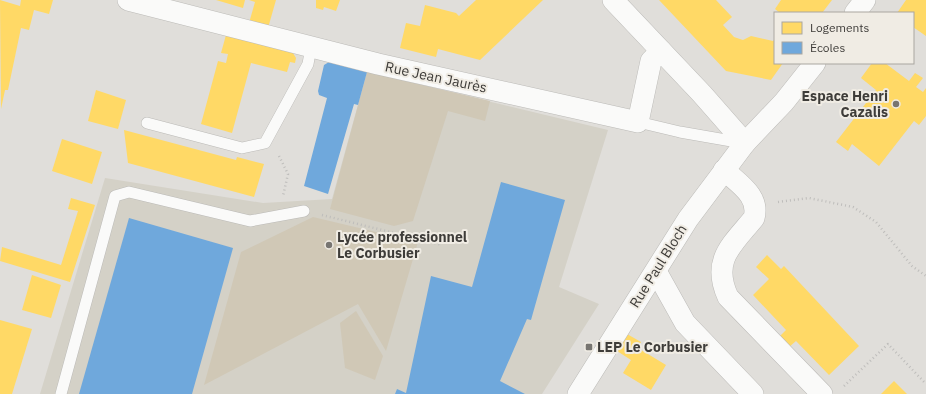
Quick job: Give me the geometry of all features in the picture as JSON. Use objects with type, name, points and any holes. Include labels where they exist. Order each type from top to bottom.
[{"type":"street","points":[[613,0],[745,143]]},
{"type":"street","points":[[856,12],[865,0]]},
{"type":"street","name":"Rue Jean Jaurès","points":[[134,1],[378,64],[638,122]]},
{"type":"street","points":[[638,122],[651,61],[661,51]]},
{"type":"street","name":"Rue Paul Bloch","points":[[578,394],[688,219],[745,143],[784,102],[814,64]]},
{"type":"street","points":[[724,170],[751,195],[755,205],[754,218],[724,256],[720,275],[728,297],[831,392]]},
{"type":"street","points":[[656,271],[685,323],[753,394]]},
{"type":"lane","points":[[147,123],[242,148],[266,143],[308,64],[311,47]]},
{"type":"lane","name":"Rue Jean Jaurès","points":[[638,122],[680,132],[745,143]]},
{"type":"lane","points":[[61,394],[115,196],[129,192],[250,221],[304,211]]},
{"type":"path","points":[[282,199],[288,174]]},
{"type":"path","points":[[755,205],[809,198],[853,207],[876,222],[912,266],[926,276]]},
{"type":"path","points":[[304,211],[442,245]]},
{"type":"path","points":[[831,392],[888,344],[926,384]]},
{"type":"shaded area","name":"Lycée professionnel Le Corbusier","points":[[367,72],[608,130],[559,287],[599,304],[542,394],[40,394],[105,178],[263,203],[332,199]]},
{"type":"shaded area","points":[[367,72],[490,101],[485,121],[448,111],[413,221],[394,226],[330,209]]},
{"type":"shaded area","points":[[313,217],[418,242],[386,351],[358,304],[204,385],[241,252]]},
{"type":"shaded area","points":[[356,311],[383,356],[375,380],[345,368],[340,323]]},
{"type":"building: Logements","points":[[0,0],[20,6],[21,0],[53,0],[49,14],[34,10],[29,30],[21,28],[8,90],[5,90],[1,109]]},
{"type":"building: Logements","points":[[216,0],[245,0],[243,8]]},
{"type":"building: Logements","points":[[249,0],[276,0],[268,28],[249,23],[255,2]]},
{"type":"building: Logements","points":[[316,0],[340,0],[336,11],[324,7],[323,10],[316,8]]},
{"type":"building: Logements","points":[[476,0],[543,0],[480,60],[438,49],[436,57],[400,48],[406,23],[420,26],[425,5],[456,13],[459,16]]},
{"type":"building: Logements","points":[[659,0],[716,0],[732,17],[723,25],[734,37],[743,40],[751,36],[774,40],[774,64],[782,64],[771,80],[726,71]]},
{"type":"building: Logements","points":[[781,0],[832,0],[823,12],[779,12],[775,9]]},
{"type":"building: Logements","points":[[906,0],[926,0],[926,36],[914,28],[914,12],[898,12]]},
{"type":"building: Logements","points":[[226,35],[293,53],[296,58],[295,63],[290,62],[287,72],[251,63],[232,133],[201,124],[218,61],[226,63],[228,54],[221,53]]},
{"type":"building: Logements","name":"Espace Henri Cazalis","points":[[871,64],[886,64],[909,81],[915,73],[923,78],[916,87],[923,92],[926,88],[926,116],[919,125],[914,121],[879,166],[852,144],[848,151],[836,142],[876,90],[861,78]]},
{"type":"building: Logements","points":[[96,90],[126,100],[118,129],[88,121]]},
{"type":"building: Logements","points":[[124,130],[236,160],[237,157],[264,164],[254,197],[128,163]]},
{"type":"building: Logements","points":[[62,139],[102,152],[92,184],[52,171]]},
{"type":"building: Logements","points":[[71,198],[95,205],[70,282],[0,261],[2,247],[61,265],[78,211],[68,209]]},
{"type":"building: Logements","points":[[767,255],[781,269],[784,266],[859,346],[829,375],[796,341],[788,348],[778,338],[786,330],[753,295],[769,279],[756,267]]},
{"type":"building: Logements","points":[[32,275],[61,285],[51,318],[22,310]]},
{"type":"building: Logements","points":[[0,320],[32,329],[12,394],[0,394]]},
{"type":"building: Logements","points":[[627,334],[641,342],[638,348],[666,365],[651,390],[623,373],[631,360],[617,351]]},
{"type":"building: Logements","points":[[894,381],[907,394],[881,394]]},
{"type":"building: Écoles","points":[[329,62],[367,72],[358,105],[354,104],[328,194],[304,186],[327,98],[319,95],[318,91],[324,65]]},
{"type":"building: Écoles","points":[[501,182],[565,200],[531,320],[527,319],[500,381],[525,394],[395,394],[397,389],[406,393],[431,276],[472,287]]},
{"type":"building: Écoles","points":[[129,218],[233,248],[192,394],[79,394]]},
{"type":"place","name":"Espace Henri Cazalis","points":[[896,104]]},
{"type":"place","name":"Lycée professionnel Le Corbusier","points":[[329,245]]},
{"type":"place","name":"LEP Le Corbusier","points":[[589,347]]}]
